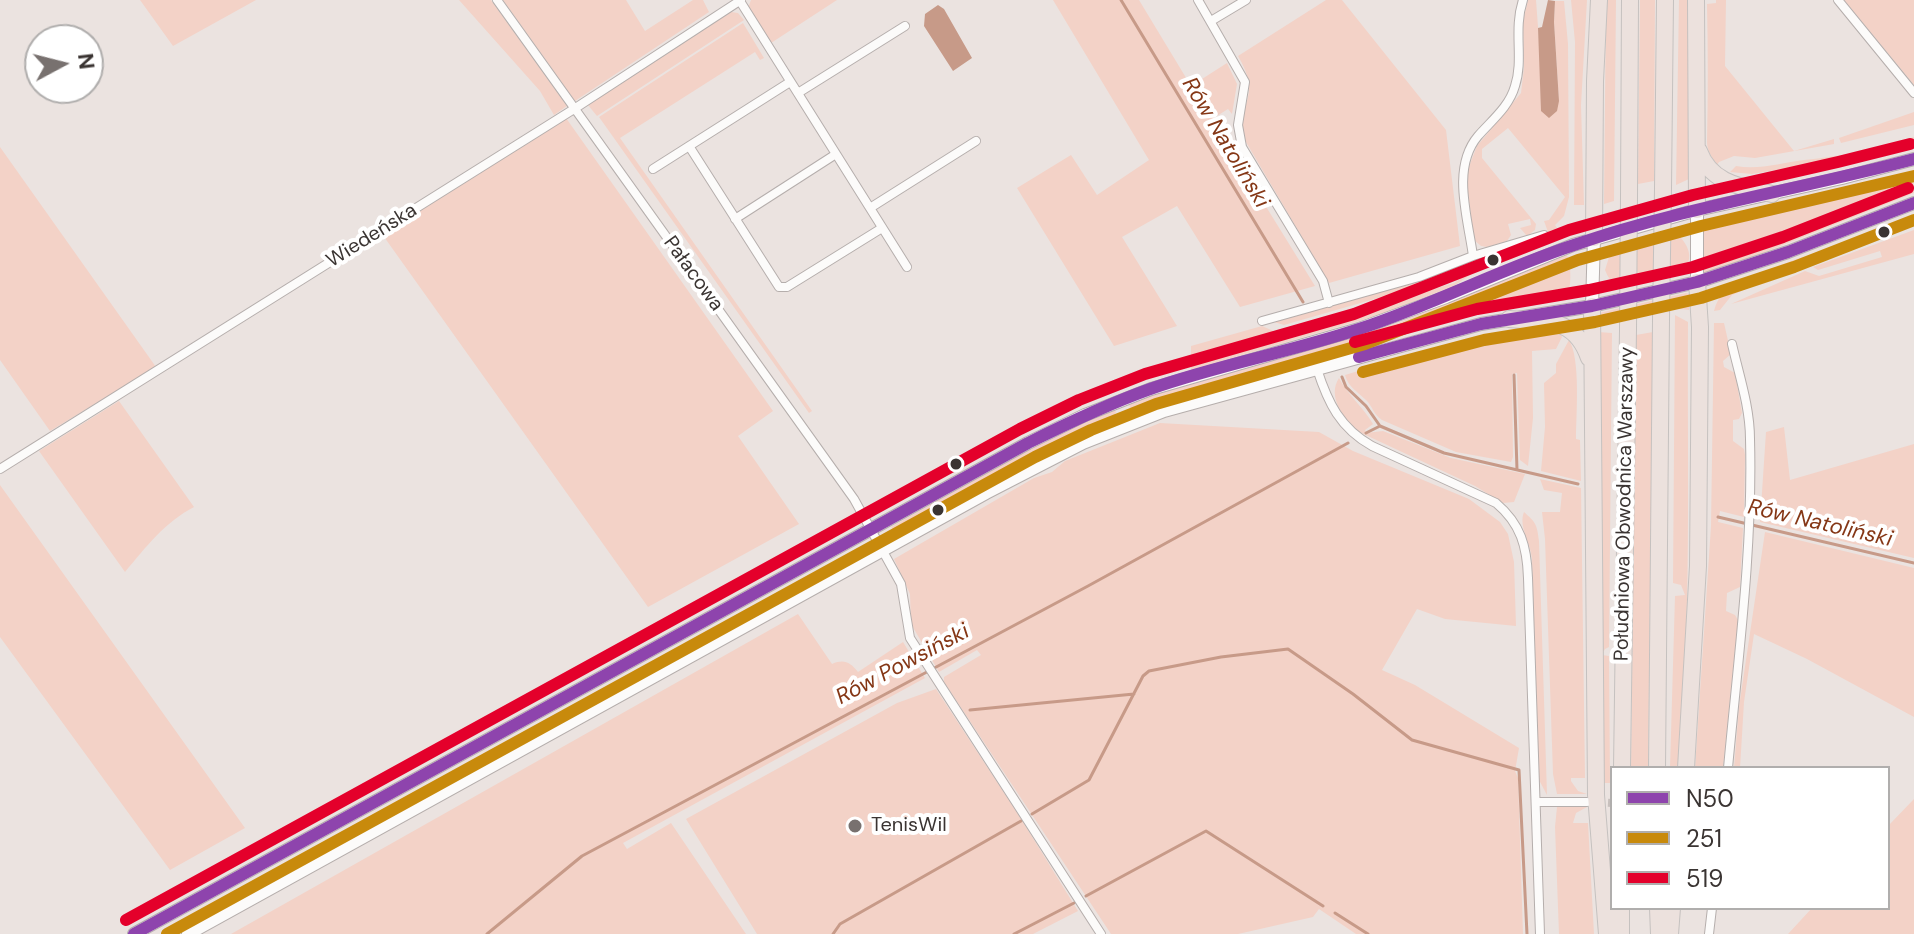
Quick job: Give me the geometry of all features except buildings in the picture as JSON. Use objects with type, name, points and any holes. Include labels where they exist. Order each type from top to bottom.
[{"type":"highway","points":[[1594,238],[1599,0]]},
{"type":"highway","name":"Południowa Obwodnica Warszawy","points":[[1622,766],[1630,0]]},
{"type":"highway","name":"Południowa Obwodnica Warszawy","points":[[1657,766],[1665,0]]},
{"type":"highway","points":[[1696,0],[1697,210]]},
{"type":"highway","points":[[1698,147],[1702,159],[1714,175],[1728,183],[1772,194]]},
{"type":"highway","points":[[1686,766],[1698,566],[1700,327],[1697,282]]},
{"type":"highway","points":[[1592,306],[1596,795],[1607,934]]},
{"type":"highway","points":[[1509,319],[1551,322],[1568,328],[1580,338],[1591,362]]},
{"type":"highway","points":[[1621,910],[1621,934]]},
{"type":"highway","points":[[1658,910],[1659,934]]},
{"type":"highway","points":[[1670,934],[1672,910]]},
{"type":"main road","points":[[134,934],[1052,430],[1120,401],[1231,364],[1359,329],[1594,238],[1697,210],[1914,159]]},
{"type":"main road","points":[[188,934],[1054,457],[1108,431],[1164,411],[1509,319],[1592,306],[1697,282],[1788,252],[1914,203]]},
{"type":"main road","points":[[1697,210],[1697,282]]},
{"type":"main road","points":[[1592,306],[1594,238]]},
{"type":"main road","points":[[1108,431],[1121,420],[1123,412],[1120,401]]},
{"type":"main road","points":[[467,780],[463,767],[474,748]]},
{"type":"street","name":"Pałacowa","points":[[497,0],[854,499],[884,550],[905,595],[910,638],[1101,934]]},
{"type":"street","name":"Wiedeńska","points":[[0,469],[574,109],[740,0]]},
{"type":"street","points":[[740,0],[907,267]]},
{"type":"street","points":[[1198,0],[1245,82],[1238,125],[1242,147],[1323,281],[1329,303]]},
{"type":"street","points":[[1211,21],[1246,0]]},
{"type":"street","points":[[1473,256],[1463,165],[1471,144],[1505,106],[1514,90],[1518,72],[1516,29],[1523,0]]},
{"type":"street","points":[[1838,0],[1914,93]]},
{"type":"street","points":[[798,93],[905,26]]},
{"type":"street","points":[[653,169],[790,82]]},
{"type":"street","points":[[870,208],[976,141]]},
{"type":"street","points":[[689,146],[777,285],[785,288],[882,228]]},
{"type":"street","points":[[735,219],[836,154]]},
{"type":"street","points":[[1262,321],[1419,277],[1473,256],[1544,235]]},
{"type":"street","points":[[1728,766],[1746,572],[1750,438],[1747,408],[1732,344]]},
{"type":"street","points":[[1317,369],[1331,407],[1355,435],[1372,446],[1483,495],[1504,509],[1517,526],[1527,558],[1540,934]]},
{"type":"street","points":[[1536,802],[1587,802]]},
{"type":"street","points":[[1709,934],[1712,910]]},
{"type":"shaded area","points":[[140,0],[256,0],[173,46]]},
{"type":"shaded area","points":[[459,0],[491,0],[567,106],[554,115],[540,91]]},
{"type":"shaded area","points":[[503,0],[626,0],[645,31],[693,0],[703,0],[709,12],[575,101]]},
{"type":"shaded area","points":[[751,0],[837,0],[771,43],[748,8]]},
{"type":"shaded area","points":[[1053,0],[1139,0],[1191,86],[1227,63],[1237,84],[1232,114],[1228,109],[1212,119],[1315,286],[1240,307],[1177,206],[1122,237],[1177,326],[1114,346],[1017,188],[1071,155],[1097,195],[1149,160]]},
{"type":"shaded area","points":[[1326,0],[1342,0],[1446,130],[1460,246],[1329,283],[1243,137],[1243,115],[1249,91],[1245,70],[1238,56]]},
{"type":"shaded area","points":[[1528,0],[1536,0],[1541,110],[1559,101],[1555,1],[1564,1],[1568,44],[1569,197],[1564,216],[1555,225],[1557,228],[1548,232],[1544,221],[1549,220],[1565,197],[1508,128],[1482,149],[1482,158],[1536,224],[1535,230],[1527,236],[1520,228],[1531,225],[1530,219],[1508,224],[1511,235],[1507,241],[1481,246],[1474,240],[1468,169],[1477,146],[1521,93],[1523,21]]},
{"type":"shaded area","points":[[1548,0],[1555,1],[1559,101],[1557,111],[1549,118],[1541,111],[1538,28],[1542,27]]},
{"type":"shaded area","points":[[1571,0],[1587,0],[1581,105],[1584,205],[1574,205],[1575,42]]},
{"type":"shaded area","points":[[1606,0],[1616,0],[1614,201],[1604,204]]},
{"type":"shaded area","points":[[1640,0],[1655,0],[1654,181],[1638,184]]},
{"type":"shaded area","points":[[1679,0],[1689,0],[1689,179],[1676,185]]},
{"type":"shaded area","points":[[1716,0],[1726,0],[1725,66],[1794,151],[1834,139],[1834,144],[1755,158],[1734,156],[1717,165],[1707,142],[1707,4],[1716,3]]},
{"type":"shaded area","points":[[1844,0],[1914,0],[1914,85]]},
{"type":"shaded area","points":[[938,5],[944,9],[972,58],[953,71],[924,26],[925,14]]},
{"type":"shaded area","points":[[731,12],[738,13],[744,20],[597,116],[588,105]]},
{"type":"shaded area","points":[[743,23],[764,58],[760,60],[755,52],[620,138],[812,411],[809,413],[599,117]]},
{"type":"shaded area","points":[[1914,112],[1914,125],[1841,143],[1839,138]]},
{"type":"shaded area","points":[[566,118],[773,411],[738,436],[799,524],[648,607],[382,234]]},
{"type":"shaded area","points":[[1914,137],[1914,143],[1830,161],[1752,174],[1730,172],[1736,166],[1762,167],[1846,154]]},
{"type":"shaded area","points":[[0,147],[156,367],[50,431],[0,360]]},
{"type":"shaded area","points":[[1914,172],[1914,193],[1735,264],[1703,273],[1704,221],[1845,195]]},
{"type":"shaded area","points":[[1914,230],[1914,254],[1731,304],[1805,271],[1819,276],[1882,257],[1880,251],[1818,270],[1813,267]]},
{"type":"shaded area","points":[[1670,231],[1681,238],[1688,249],[1689,261],[1681,272],[1647,283],[1626,285],[1610,279],[1605,270],[1610,254],[1630,242]]},
{"type":"shaded area","points":[[1865,238],[1865,243],[1848,246],[1732,295],[1720,310],[1714,311],[1723,294],[1750,278]]},
{"type":"shaded area","points":[[1567,255],[1570,277],[1567,299],[1474,313],[1131,416],[1129,402],[1398,323]]},
{"type":"shaded area","points":[[1459,265],[1461,269],[1467,267],[1451,277],[1284,325],[1274,322],[1408,284]]},
{"type":"shaded area","points":[[1475,269],[1454,286],[1379,315],[1191,370],[1191,346],[1262,326],[1278,333],[1454,283]]},
{"type":"shaded area","points":[[1689,294],[1689,310],[1666,309],[1598,319],[1599,313]]},
{"type":"shaded area","points":[[1675,315],[1688,322],[1688,546],[1678,766],[1670,766],[1675,596],[1685,595],[1681,585],[1673,583]]},
{"type":"shaded area","points":[[1714,323],[1724,323],[1731,354],[1723,361],[1724,367],[1735,373],[1742,413],[1739,419],[1733,420],[1733,441],[1744,449],[1745,455],[1744,517],[1720,511],[1718,522],[1743,528],[1740,587],[1727,593],[1726,611],[1738,620],[1723,766],[1695,766],[1711,526]]},
{"type":"shaded area","points":[[1546,326],[1562,337],[1556,349],[1532,351],[1533,418],[1528,466],[1520,460],[1517,373],[1512,374],[1511,462],[1456,452],[1382,420],[1345,375],[1438,347]]},
{"type":"shaded area","points":[[1598,332],[1612,333],[1609,647],[1602,655],[1609,656],[1610,783],[1604,783],[1598,507]]},
{"type":"shaded area","points":[[1653,332],[1648,766],[1631,766],[1636,335]]},
{"type":"shaded area","points":[[1569,340],[1575,360],[1576,439],[1580,440],[1581,481],[1541,471],[1545,427],[1544,383],[1556,373],[1556,364]]},
{"type":"shaded area","points":[[1339,378],[1373,424],[1365,430],[1366,433],[1383,431],[1451,458],[1525,474],[1514,502],[1503,503],[1475,486],[1357,431],[1338,406],[1335,392]]},
{"type":"shaded area","points":[[119,401],[194,507],[148,544],[125,572],[39,451]]},
{"type":"shaded area","points":[[1114,409],[1113,418],[1037,453],[896,535],[891,527],[1031,448]]},
{"type":"shaded area","points":[[1160,423],[1319,432],[1353,451],[1469,499],[1500,522],[1508,534],[1514,562],[1516,626],[1445,619],[1417,609],[1382,670],[1415,685],[1519,748],[1515,771],[1518,778],[1523,934],[1356,934],[1319,909],[1313,917],[1238,934],[1111,934],[944,682],[944,677],[981,655],[977,650],[939,672],[911,624],[910,594],[894,559],[1034,478],[1052,472],[1065,461]]},
{"type":"shaded area","points":[[1784,427],[1790,480],[1914,444],[1914,558],[1760,522],[1766,432]]},
{"type":"shaded area","points":[[1540,479],[1581,488],[1585,778],[1571,778],[1571,781],[1578,791],[1587,794],[1557,794],[1553,774],[1542,512],[1560,512],[1562,493],[1544,490]]},
{"type":"shaded area","points":[[0,485],[245,828],[170,870],[0,637]]},
{"type":"shaded area","points":[[1524,512],[1535,524],[1539,541],[1547,795],[1539,780],[1532,559],[1524,529]]},
{"type":"shaded area","points":[[1765,532],[1914,568],[1914,717],[1754,634],[1744,702],[1740,766],[1734,766],[1739,707]]},
{"type":"shaded area","points":[[798,614],[832,664],[846,662],[858,672],[903,642],[925,678],[623,843],[627,849],[671,823],[746,934],[231,934]]},
{"type":"shaded area","points":[[936,689],[1078,911],[1033,934],[757,934],[686,819],[897,703]]},
{"type":"shaded area","points":[[1914,799],[1914,934],[1788,934],[1810,910],[1890,910],[1890,824]]},
{"type":"shaded area","points":[[1557,807],[1587,807],[1576,813],[1573,823],[1588,823],[1594,934],[1559,934]]},
{"type":"waterway","name":"Rów Natoliński","points":[[1121,0],[1303,302]]},
{"type":"waterway","points":[[1514,375],[1517,470]]},
{"type":"waterway","name":"Rów Natoliński","points":[[1342,377],[1346,387],[1366,406],[1380,426],[1444,453],[1578,484]]},
{"type":"waterway","points":[[1366,433],[1380,426]]},
{"type":"waterway","name":"Rów Powsiński","points":[[487,934],[582,856],[1088,586],[1348,443]]},
{"type":"waterway","name":"Rów Natoliński","points":[[1718,517],[1914,563]]},
{"type":"waterway","points":[[1032,814],[1089,780],[1143,676],[1149,671],[1221,657],[1288,649],[1412,740],[1519,770],[1527,934]]},
{"type":"waterway","points":[[970,710],[1134,694]]},
{"type":"waterway","points":[[833,934],[840,924],[1021,821]]},
{"type":"waterway","points":[[1086,896],[1206,831],[1323,906]]},
{"type":"waterway","points":[[1014,934],[1074,903]]},
{"type":"waterway","points":[[1335,913],[1368,934]]},
{"type":"tunnel","points":[[1596,802],[1610,803]]},
{"type":"transit line","name":"519","points":[[126,920],[1020,429],[1079,400],[1145,374],[1354,314],[1569,230],[1693,195],[1910,144]]},
{"type":"transit line","name":"N50","points":[[134,934],[1028,443],[1103,407],[1176,380],[1359,329],[1547,255],[1616,232],[1914,159]]},
{"type":"transit line","name":"251","points":[[167,934],[1035,457],[1091,430],[1156,404],[1365,344],[1578,260],[1701,226],[1914,176]]},
{"type":"transit line","name":"519","points":[[1355,342],[1477,309],[1589,290],[1693,267],[1783,237],[1908,188]]},
{"type":"transit line","name":"N50","points":[[1359,357],[1481,324],[1592,306],[1697,282],[1788,252],[1914,203]]},
{"type":"transit line","name":"251","points":[[1363,372],[1484,340],[1595,322],[1701,298],[1794,267],[1914,220]]},
{"type":"place","name":"TenisWil","points":[[855,826]]}]
